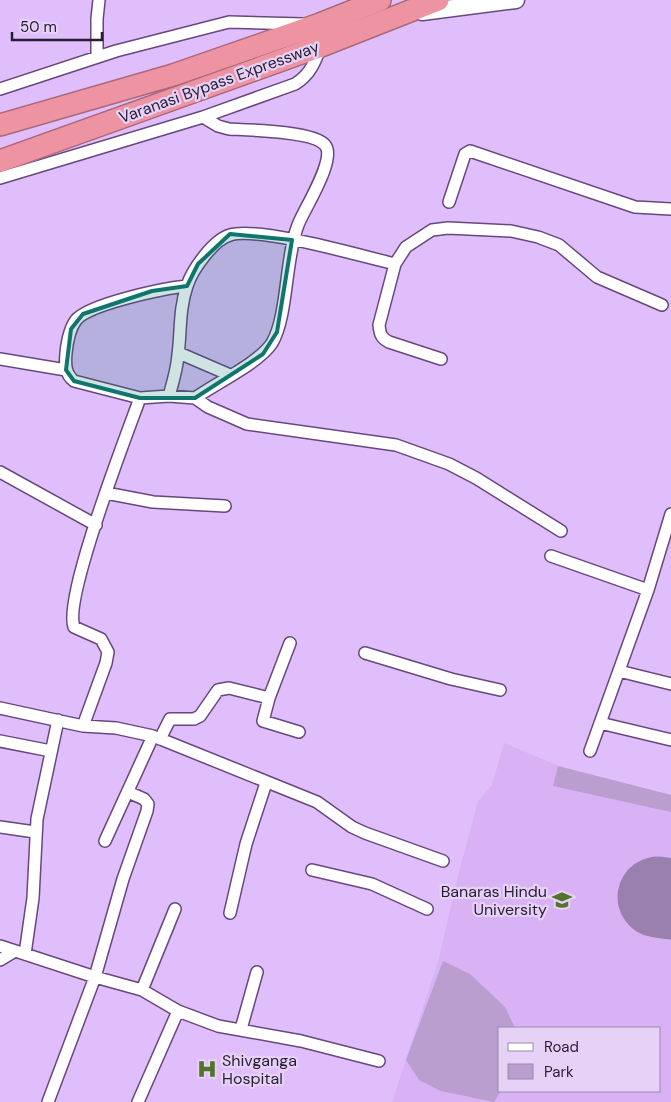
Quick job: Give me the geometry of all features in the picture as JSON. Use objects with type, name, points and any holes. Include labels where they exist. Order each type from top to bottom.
[{"type":"highway","name":"Varanasi Bypass Expressway","points":[[0,125],[173,75],[320,24],[380,0]]},
{"type":"highway","name":"Varanasi Bypass Expressway","points":[[0,161],[321,46],[438,0]]},
{"type":"street","points":[[97,57],[97,19],[100,0]]},
{"type":"street","points":[[406,14],[516,0]]},
{"type":"street","points":[[0,89],[97,57],[229,22],[320,24]]},
{"type":"street","points":[[0,178],[203,117],[295,84],[304,78],[312,68],[321,46]]},
{"type":"street","points":[[195,398],[263,354],[272,343],[281,310],[292,240],[301,216],[319,185],[327,155],[327,148],[323,142],[276,132],[229,129],[218,126],[203,117]]},
{"type":"street","points":[[449,202],[465,154],[470,151],[635,207],[671,209]]},
{"type":"street","points":[[441,359],[382,338],[379,325],[395,264],[406,247],[432,230],[448,228],[511,231],[538,237],[559,245],[597,277],[662,304]]},
{"type":"street","points":[[169,396],[179,352],[178,333],[187,286],[198,264],[222,238],[230,234],[244,233],[292,240],[395,264]]},
{"type":"street","points":[[187,286],[152,291],[83,314],[71,329],[66,352],[66,370],[74,381],[140,398],[169,396],[195,398],[208,407],[247,424],[396,446],[449,464],[476,478],[561,531]]},
{"type":"street","points":[[179,352],[230,375]]},
{"type":"street","points":[[0,359],[66,370]]},
{"type":"street","points":[[83,726],[108,657],[108,652],[101,639],[78,630],[72,622],[77,586],[106,493],[140,398]]},
{"type":"street","points":[[0,472],[96,525]]},
{"type":"street","points":[[106,493],[153,502],[225,506]]},
{"type":"street","points":[[590,751],[648,590],[671,514]]},
{"type":"street","points":[[552,556],[648,590]]},
{"type":"street","points":[[290,643],[269,698],[264,721],[299,732]]},
{"type":"street","points":[[365,653],[443,677],[500,690]]},
{"type":"street","points":[[618,672],[671,684]]},
{"type":"street","points":[[105,841],[128,792],[157,738],[170,719],[194,719],[200,716],[218,690],[229,688],[269,698]]},
{"type":"street","points":[[0,708],[83,726],[116,728],[157,738],[317,802],[358,830],[443,861]]},
{"type":"street","points":[[20,953],[34,881],[35,832],[58,720]]},
{"type":"street","points":[[600,723],[671,740]]},
{"type":"street","points":[[0,741],[51,751]]},
{"type":"street","points":[[230,912],[246,844],[266,783]]},
{"type":"street","points":[[48,1102],[94,978],[123,878],[147,811],[148,804],[144,800],[128,792]]},
{"type":"street","points":[[0,827],[35,832]]},
{"type":"street","points":[[312,870],[372,884],[427,909]]},
{"type":"street","points":[[142,990],[175,909]]},
{"type":"street","points":[[0,946],[94,978],[142,990],[178,1010],[218,1026],[301,1041],[379,1061]]},
{"type":"street","points":[[0,960],[20,953]]},
{"type":"street","points":[[241,1029],[257,972]]},
{"type":"street","points":[[138,1102],[178,1010]]},
{"type":"highlighted area","points":[[230,234],[292,240],[277,332],[263,354],[195,398],[140,398],[74,381],[66,370],[71,329],[83,314],[152,291],[187,286],[198,264]]},
{"type":"shaded area","name":"Banaras Hindu University","points":[[504,743],[559,766],[671,795],[671,1102],[392,1102],[438,962],[478,801],[492,785]]},
{"type":"green space","points":[[558,766],[671,795],[671,812],[553,786]]},
{"type":"green space","points":[[443,961],[470,974],[505,1007],[515,1027],[498,1027],[498,1092],[500,1092],[494,1102],[441,1091],[419,1080],[406,1060]]},
{"type":"runway","points":[[658,897],[671,899]]},
{"type":"place","name":"Banaras Hindu University","points":[[562,900]]},
{"type":"place","name":"Shivganga Hospital","points":[[207,1069]]}]
